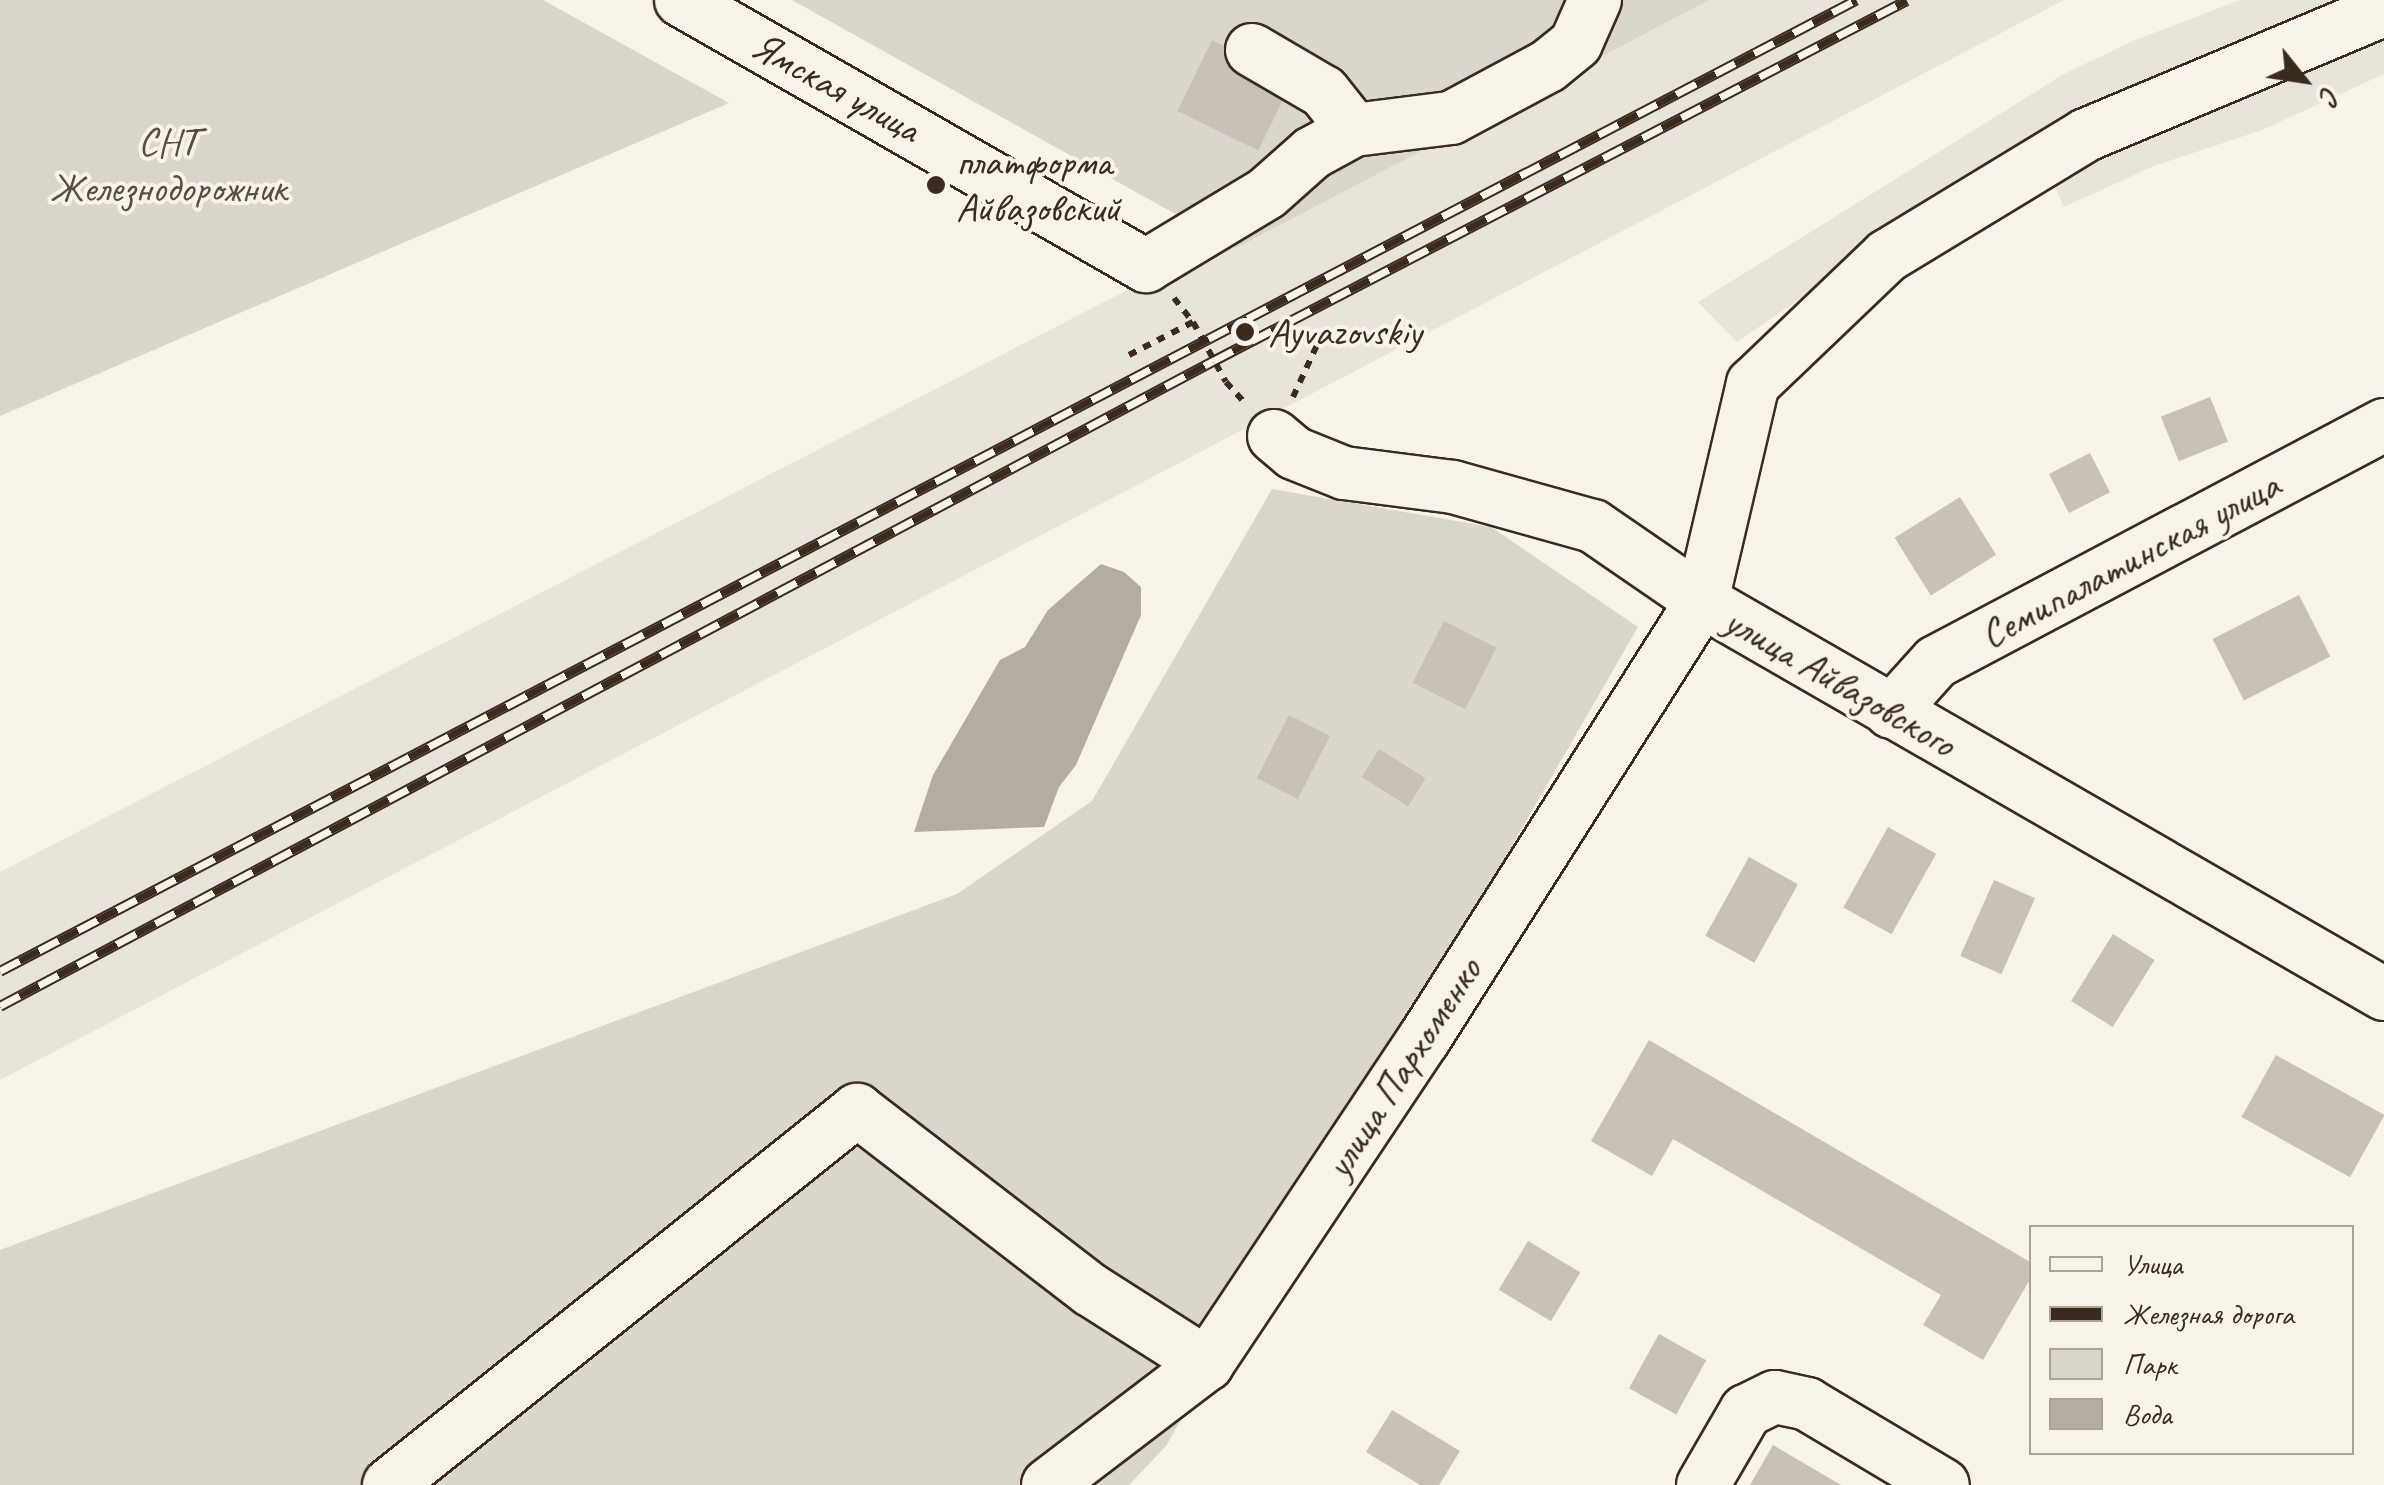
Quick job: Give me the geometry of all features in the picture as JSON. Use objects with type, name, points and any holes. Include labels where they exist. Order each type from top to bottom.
[{"type":"street","name":"Ямская улица","points":[[681,0],[1146,266],[1267,193],[1312,153],[1354,130]]},
{"type":"street","points":[[1252,50],[1324,92],[1354,130],[1452,118],[1548,66],[1576,43],[1595,0]]},
{"type":"street","name":"улица Пархоменко","points":[[1048,1485],[1208,1364],[1424,1039],[1702,601],[1753,384],[1886,256],[2086,135],[2384,10]]},
{"type":"street","name":"Семипалатинская улица","points":[[1890,712],[1936,662],[2384,425]]},
{"type":"street","name":"улица Айвазовского","points":[[1274,436],[1294,453],[1344,472],[1453,486],[1594,526],[1702,601],[2384,994]]},
{"type":"street","points":[[389,1485],[857,1110],[1091,1290],[1208,1364]]},
{"type":"street","points":[[1703,1485],[1746,1412],[1775,1397],[1807,1404],[1943,1485]]},
{"type":"path","points":[[1130,355],[1194,322],[1226,382],[1274,436],[1324,330]]},
{"type":"shaded area","points":[[1689,0],[2064,0],[0,1080],[0,872]]},
{"type":"shaded area","points":[[2240,0],[2384,0],[2384,74],[2262,130],[2154,166],[2064,207],[2033,139],[1737,342],[1698,302],[2064,74],[2133,41]]},
{"type":"green space","name":"СНТ Железнодорожник","points":[[0,0],[543,0],[729,103],[0,416]]},
{"type":"green space","points":[[792,0],[1709,0],[1236,248]]},
{"type":"green space","points":[[1272,489],[1491,527],[1638,627],[1166,1446],[1129,1485],[0,1485],[0,1250],[957,894],[1092,801]]},
{"type":"water","points":[[1101,564],[1124,572],[1141,587],[1141,615],[1076,765],[1059,787],[1044,827],[914,832],[933,775],[1000,660],[1025,647],[1048,610]]},
{"type":"building","points":[[1212,40],[1293,79],[1258,150],[1177,111]]},
{"type":"building","points":[[2210,397],[2228,442],[2179,461],[2161,417]]},
{"type":"building","points":[[2090,453],[2110,492],[2069,513],[2049,474]]},
{"type":"building","points":[[1960,497],[1996,555],[1931,595],[1895,538]]},
{"type":"building","points":[[2299,595],[2330,656],[2244,701],[2213,639]]},
{"type":"building","points":[[1444,621],[1497,648],[1465,709],[1413,682]]},
{"type":"building","points":[[1289,715],[1330,736],[1298,799],[1257,778]]},
{"type":"building","points":[[1379,749],[1426,778],[1408,806],[1362,777]]},
{"type":"building","points":[[1888,827],[1936,854],[1892,934],[1843,907]]},
{"type":"building","points":[[1749,857],[1798,884],[1754,963],[1705,936]]},
{"type":"building","points":[[1994,880],[2035,898],[2001,974],[1960,956]]},
{"type":"building","points":[[2113,934],[2155,960],[2113,1027],[2071,1001]]},
{"type":"building","points":[[1649,1040],[2029,1261],[2029,1281],[1983,1360],[1923,1325],[1941,1295],[1673,1139],[1652,1176],[1591,1141]]},
{"type":"building","points":[[2276,1055],[2384,1115],[2350,1177],[2242,1117]]},
{"type":"building","points":[[1528,1241],[1580,1272],[1551,1321],[1499,1290]]},
{"type":"building","points":[[1659,1334],[1706,1360],[1676,1414],[1629,1388]]},
{"type":"building","points":[[1392,1410],[1460,1451],[1439,1485],[1420,1485],[1366,1452]]},
{"type":"building","points":[[1773,1445],[1841,1485],[1750,1485]]},
{"type":"railway","points":[[0,971],[1856,0]]},
{"type":"railway","points":[[0,1006],[1213,361],[1907,0]]},
{"type":"place","name":"платформа Айвазовский","points":[[936,185]]},
{"type":"place","name":"Ayvazovskiy","points":[[1245,332]]}]
